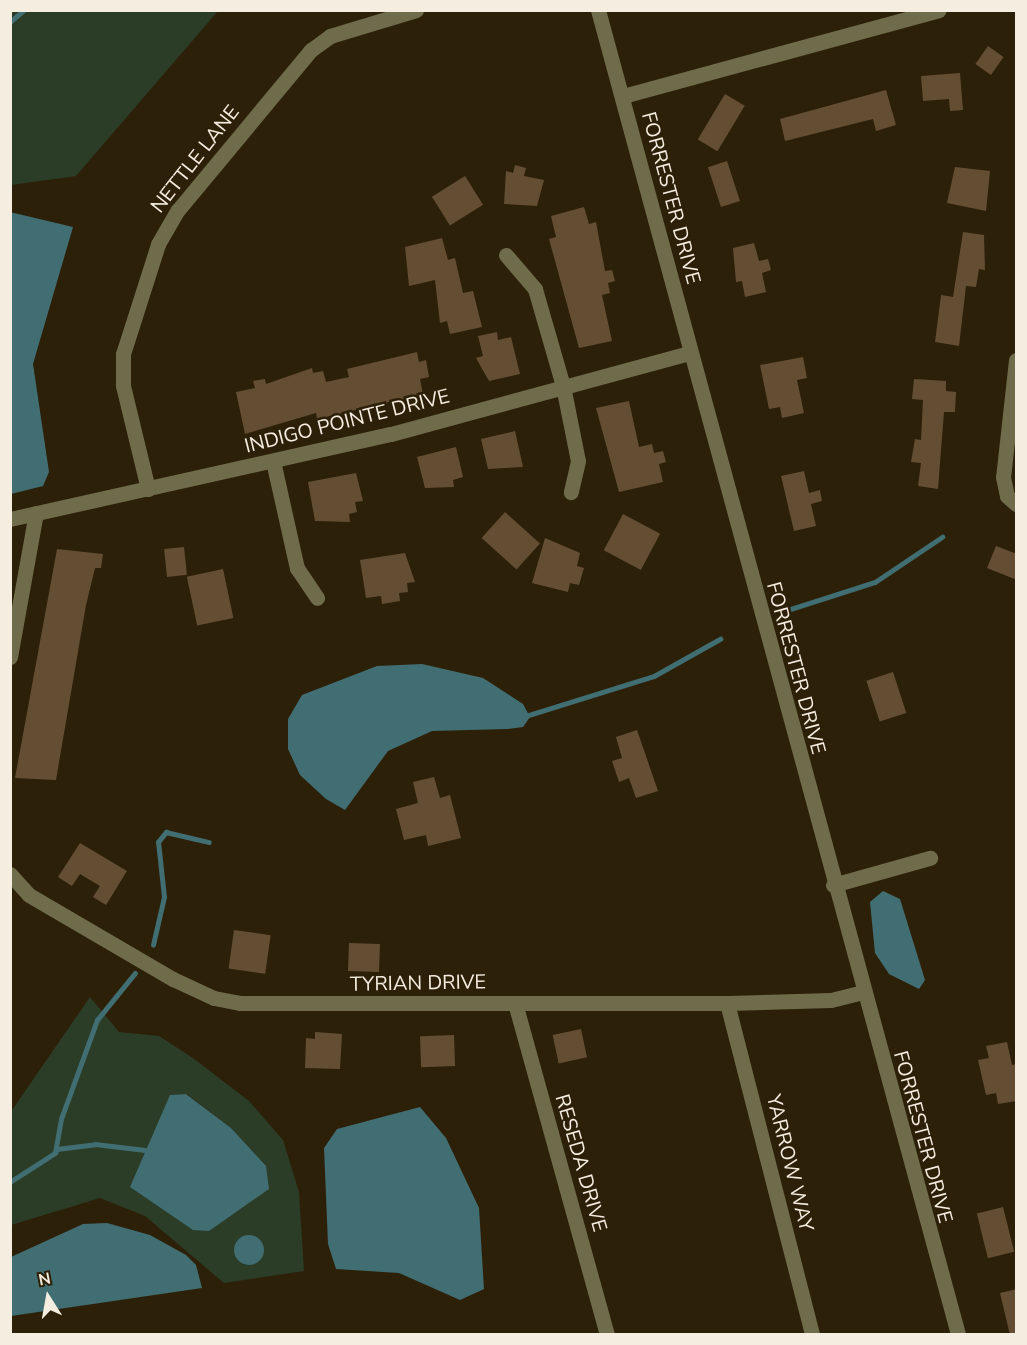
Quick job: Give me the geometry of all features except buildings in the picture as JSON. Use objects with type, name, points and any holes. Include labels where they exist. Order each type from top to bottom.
[{"type":"street","name":"NETTLE LANE","points":[[148,489],[123,386],[123,354],[158,244],[178,210],[311,50],[330,36],[416,10]]},
{"type":"street","name":"FORRESTER DRIVE","points":[[598,10],[623,96],[862,992],[958,1335]]},
{"type":"street","points":[[623,96],[886,17],[939,10]]},
{"type":"street","points":[[506,255],[535,289],[563,386],[578,460],[571,492]]},
{"type":"street","name":"INDIGO POINTE DRIVE","points":[[10,519],[273,461],[690,352]]},
{"type":"street","points":[[1017,360],[1003,477],[1007,496],[1017,504]]},
{"type":"street","points":[[273,461],[297,568],[317,597]]},
{"type":"street","points":[[10,657],[36,513]]},
{"type":"street","points":[[833,885],[930,858]]},
{"type":"street","name":"TYRIAN DRIVE","points":[[10,874],[28,895],[214,998],[270,1006],[727,1003],[831,1000],[862,992]]},
{"type":"street","name":"RESEDA DRIVE","points":[[515,1003],[607,1335]]},
{"type":"street","name":"YARROW WAY","points":[[727,1003],[812,1335]]},
{"type":"green space","points":[[10,11],[218,11],[76,176],[11,185]]},
{"type":"green space","points":[[90,997],[119,1032],[159,1036],[193,1058],[249,1101],[283,1140],[299,1192],[304,1271],[224,1283],[145,1216],[100,1198],[11,1225],[10,1113]],"holes":[[[187,1094],[231,1128],[269,1189],[238,1208],[170,1095]]]},
{"type":"water","points":[[10,212],[73,227],[33,364],[49,472],[43,486],[11,494]]},
{"type":"water","points":[[422,664],[483,678],[523,704],[530,717],[523,727],[432,731],[388,751],[345,810],[326,799],[300,775],[288,749],[288,719],[302,695],[377,666]]},
{"type":"water","points":[[883,891],[900,899],[925,980],[919,989],[889,974],[875,953],[870,902]]},
{"type":"water","points":[[186,1094],[231,1128],[266,1166],[269,1189],[209,1231],[193,1230],[130,1187],[170,1095]]},
{"type":"water","points":[[420,1107],[446,1138],[479,1208],[484,1289],[460,1300],[399,1273],[336,1269],[328,1244],[324,1148],[337,1129]]},
{"type":"water","points":[[107,1223],[150,1235],[186,1255],[196,1265],[202,1288],[11,1316],[11,1257],[83,1224]]},
{"type":"water","points":[[249,1235],[260,1239],[264,1250],[260,1261],[249,1265],[238,1261],[234,1250],[238,1239]]},
{"type":"waterway","points":[[10,22],[24,10]]},
{"type":"waterway","points":[[791,609],[875,582],[942,537]]},
{"type":"waterway","points":[[526,716],[654,676],[720,639]]},
{"type":"waterway","points":[[153,945],[164,897],[158,842],[166,832],[209,842]]},
{"type":"waterway","points":[[10,1182],[55,1153],[61,1119],[97,1020],[135,973]]},
{"type":"waterway","points":[[57,1149],[95,1144],[145,1150]]}]
